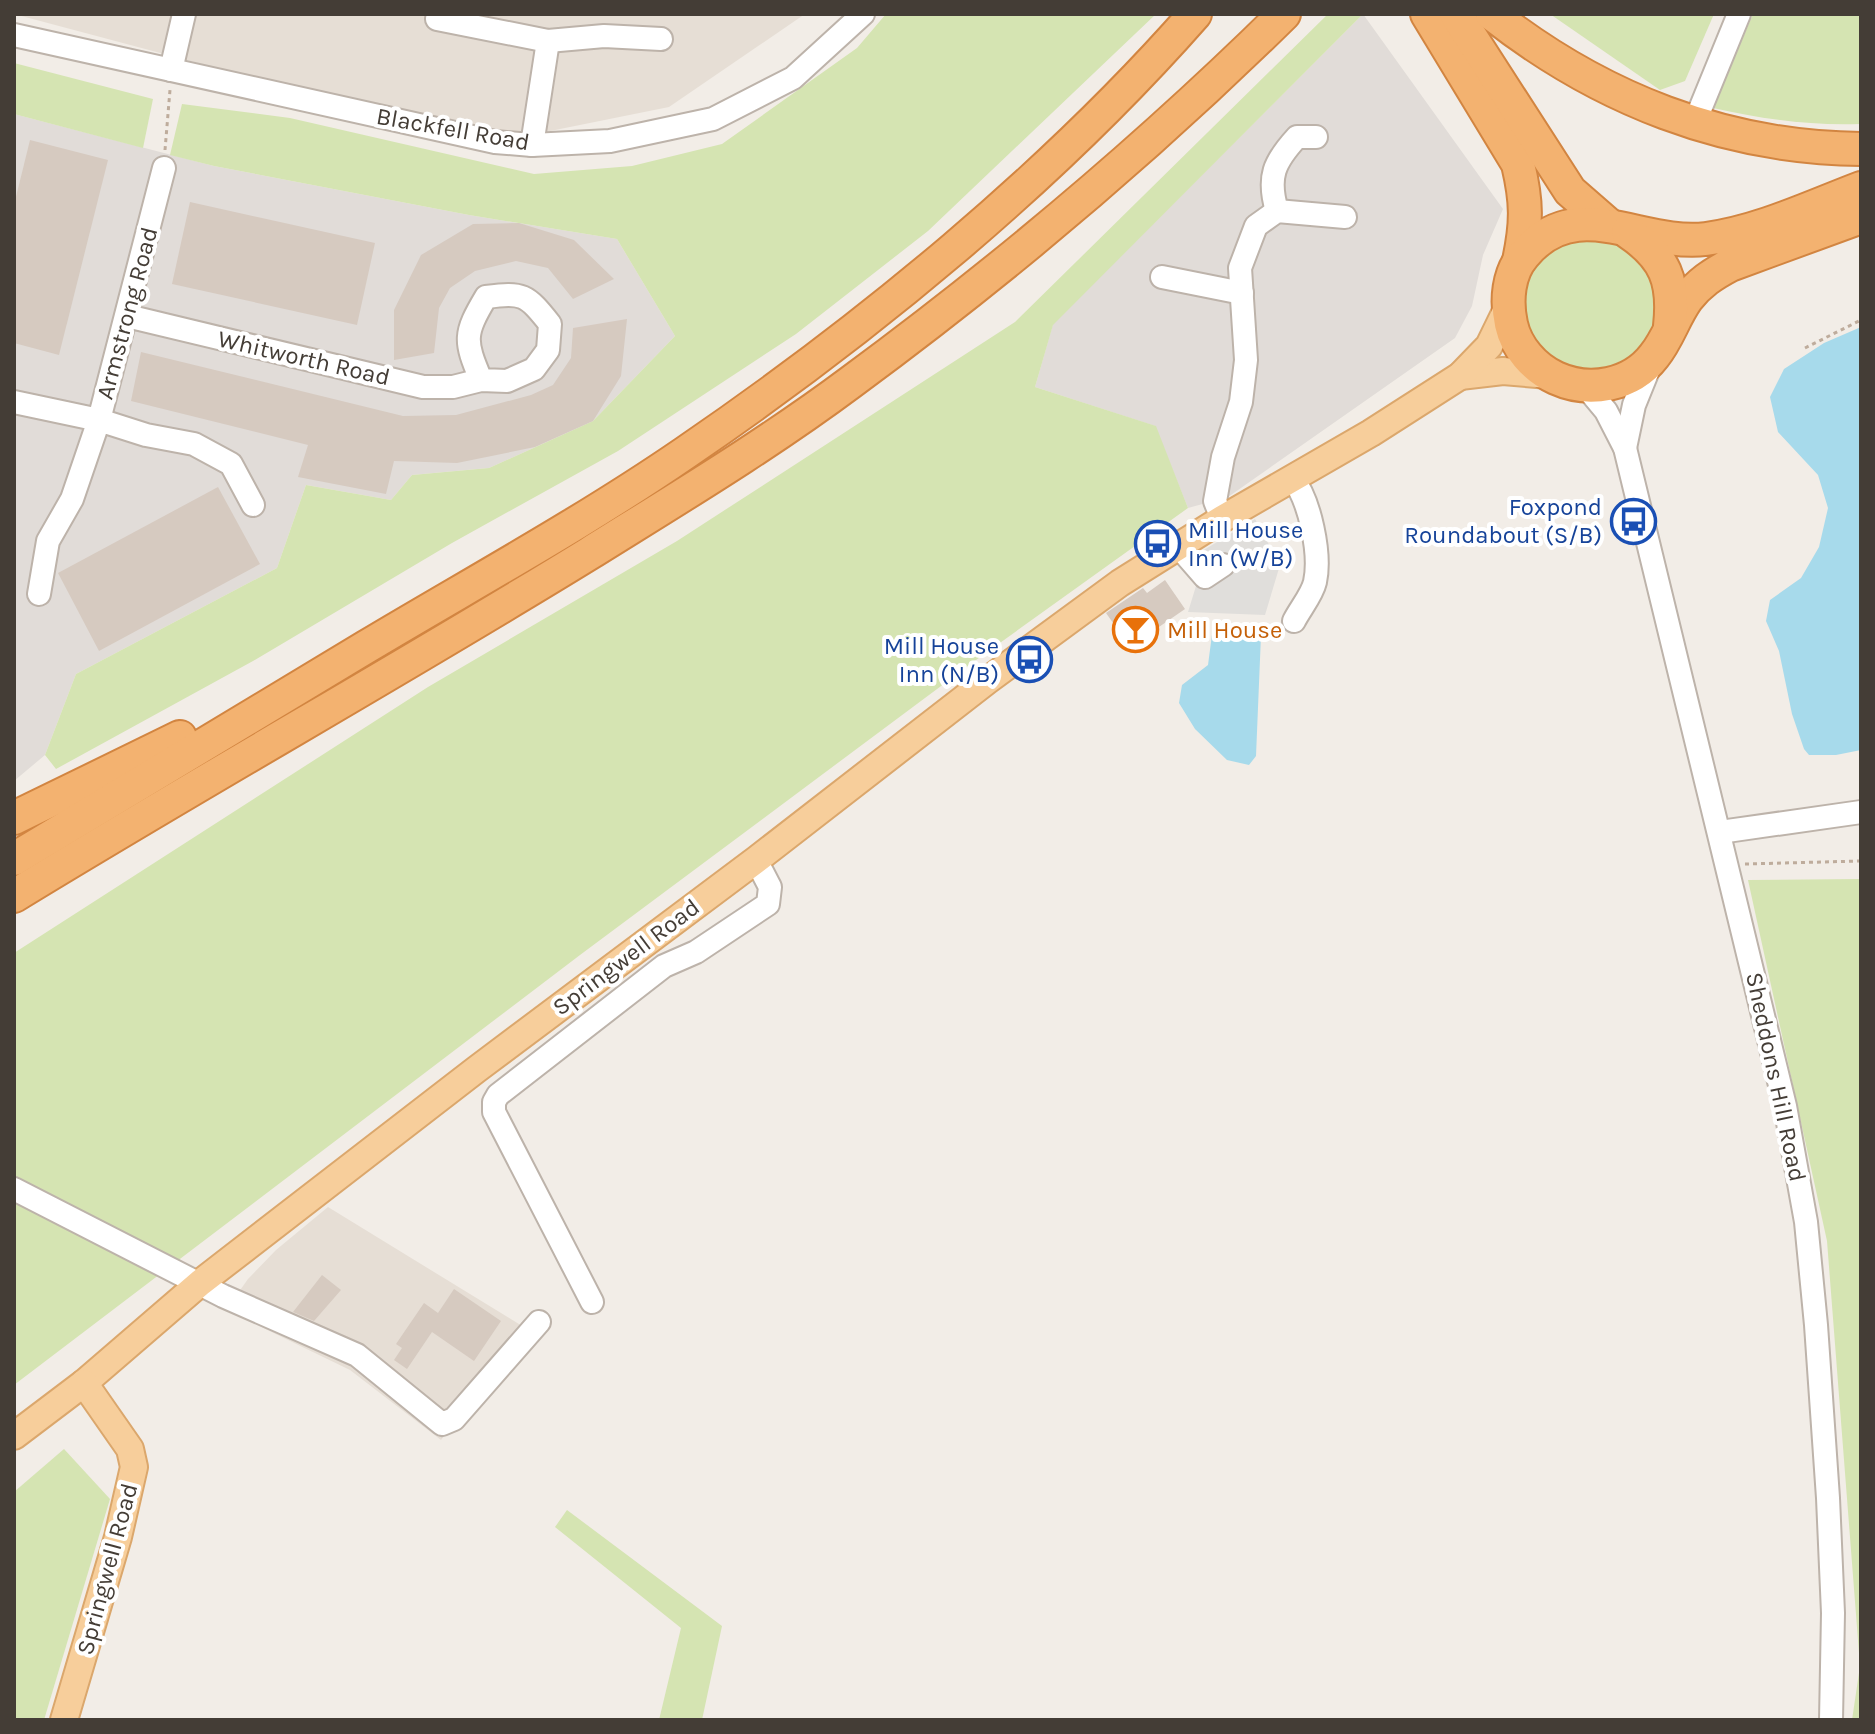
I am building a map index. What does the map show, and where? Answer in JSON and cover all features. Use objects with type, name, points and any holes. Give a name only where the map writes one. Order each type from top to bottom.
[{"type":"highway","points":[[14,859],[518,558],[684,455],[823,354],[944,255],[1044,168],[1195,14]]},
{"type":"highway","points":[[14,896],[535,586],[702,483],[850,383],[1013,256],[1141,150],[1284,14]]},
{"type":"highway","points":[[1427,14],[1518,164],[1524,188],[1526,224],[1509,291],[1509,305],[1511,326],[1520,347],[1549,375],[1567,383],[1586,387],[1618,382],[1639,371],[1664,343],[1673,304],[1666,273],[1647,245],[1570,191],[1456,14]]},
{"type":"highway","points":[[1492,14],[1582,76],[1637,103],[1694,124],[1788,144],[1861,149]]},
{"type":"highway","points":[[1519,261],[1533,244],[1565,226],[1585,223],[1671,239],[1704,240],[1765,224],[1861,188]]},
{"type":"highway","points":[[1670,326],[1687,298],[1709,276],[1730,265],[1861,217]]},
{"type":"highway","points":[[14,818],[368,646]]},
{"type":"highway","points":[[14,902],[67,863]]},
{"type":"main road","points":[[1460,376],[1489,346],[1509,305]]},
{"type":"main road","points":[[1460,376],[1503,371],[1549,375]]},
{"type":"main road","name":"Springwell Road","points":[[14,1436],[84,1383],[200,1283],[477,1069],[1120,583],[1222,519],[1371,433],[1460,376]]},
{"type":"main road","name":"Springwell Road","points":[[64,1720],[118,1537],[134,1467],[130,1449],[84,1383]]},
{"type":"street","points":[[171,70],[184,14]]},
{"type":"street","name":"Blackfell Road","points":[[14,35],[495,142],[532,145],[610,141],[713,119],[793,78],[863,14]]},
{"type":"street","points":[[1694,124],[1739,14]]},
{"type":"street","points":[[437,19],[548,41],[604,36],[661,39]]},
{"type":"street","points":[[532,145],[548,41]]},
{"type":"street","points":[[1277,211],[1271,175],[1283,152],[1297,137],[1316,137]]},
{"type":"street","name":"Armstrong Road","points":[[14,402],[99,420],[164,168]]},
{"type":"street","points":[[1222,519],[1215,501],[1223,457],[1241,402],[1246,360],[1240,268],[1256,226],[1277,211],[1345,217]]},
{"type":"street","points":[[1162,277],[1242,293]]},
{"type":"street","name":"Whitworth Road","points":[[127,316],[423,387],[453,387],[481,380]]},
{"type":"street","points":[[1625,448],[1634,405],[1653,358]]},
{"type":"street","points":[[1586,387],[1606,411],[1625,448]]},
{"type":"street","points":[[39,594],[48,541],[72,499],[99,420],[146,435],[194,444],[231,464],[253,505]]},
{"type":"street","name":"Sheddons Hill Road","points":[[1625,448],[1785,1106],[1806,1222],[1828,1498],[1833,1613],[1831,1720]]},
{"type":"street","points":[[1292,478],[1305,498],[1314,538],[1315,582],[1294,621]]},
{"type":"street","points":[[1178,546],[1205,577],[1223,565]]},
{"type":"street","points":[[1720,832],[1861,812]]},
{"type":"street","points":[[592,1302],[494,1112],[494,1102],[498,1095],[664,966],[696,952],[768,904],[770,887],[756,860]]},
{"type":"street","points":[[14,1189],[223,1296],[357,1355],[442,1424],[454,1419],[539,1322]]},
{"type":"path","points":[[164,168],[171,70]]},
{"type":"path","points":[[1805,348],[1861,320]]},
{"type":"path","points":[[1728,864],[1861,861]]},
{"type":"shaded area","points":[[14,14],[805,14],[669,107],[495,142]]},
{"type":"shaded area","points":[[1363,14],[1503,209],[1483,255],[1472,306],[1455,338],[1228,497],[1188,508],[1155,426],[1035,387],[1053,324]]},
{"type":"shaded area","points":[[14,114],[214,166],[469,215],[617,239],[675,336],[593,421],[489,468],[412,475],[391,500],[306,485],[277,568],[76,674],[45,755],[14,781]]},
{"type":"shaded area","points":[[1255,519],[1280,565],[1265,615],[1188,612],[1196,586],[1179,565]]},
{"type":"shaded area","points":[[328,1207],[527,1329],[441,1440],[350,1370],[226,1310],[248,1279],[276,1250]]},
{"type":"green space","points":[[886,14],[1156,14],[928,231],[796,334],[618,451],[452,543],[253,661],[56,769],[45,755],[76,674],[277,568],[306,485],[391,500],[412,475],[489,468],[593,421],[675,336],[617,239],[469,215],[170,155],[182,104],[290,118],[534,174],[632,166],[722,144],[857,48]]},
{"type":"green space","points":[[1328,14],[1363,14],[1053,325],[1035,387],[1156,426],[1188,508],[976,660],[580,955],[14,1385],[14,953],[428,687],[677,541],[1015,322]]},
{"type":"green space","points":[[1550,14],[1714,14],[1685,81],[1660,90]]},
{"type":"green space","points":[[1753,14],[1861,14],[1861,124],[1786,121],[1713,108]]},
{"type":"green space","points":[[14,63],[153,99],[143,148],[14,114]]},
{"type":"green space","points":[[1590,237],[1615,242],[1637,256],[1651,278],[1656,303],[1651,328],[1637,350],[1615,364],[1590,369],[1565,364],[1543,350],[1529,328],[1524,303],[1529,278],[1543,256],[1565,242]]},
{"type":"green space","points":[[1861,879],[1861,1720],[1852,1720],[1860,1666],[1827,1241],[1748,880]]},
{"type":"green space","points":[[64,1449],[110,1499],[44,1720],[14,1720],[14,1492]]},
{"type":"green space","points":[[567,1510],[722,1626],[702,1720],[659,1720],[681,1628],[555,1527]]},
{"type":"water","points":[[1861,327],[1861,750],[1836,755],[1809,755],[1792,714],[1779,651],[1766,621],[1770,600],[1801,578],[1819,547],[1828,508],[1818,475],[1778,432],[1770,397],[1784,369],[1824,343]]},
{"type":"water","points":[[1243,626],[1261,635],[1256,756],[1249,765],[1227,760],[1195,729],[1179,703],[1182,685],[1208,665],[1213,627]]},
{"type":"building","points":[[30,140],[108,160],[59,355],[14,343],[14,205]]},
{"type":"building","points":[[190,202],[375,243],[357,325],[172,284]]},
{"type":"building","points":[[519,223],[574,240],[614,279],[573,299],[548,268],[516,261],[475,271],[450,288],[439,308],[434,353],[394,360],[394,310],[421,255],[473,224]]},
{"type":"building","points":[[627,319],[621,376],[593,421],[535,447],[457,463],[394,461],[386,494],[298,477],[308,445],[131,401],[141,352],[403,416],[456,415],[531,395],[553,385],[571,358],[573,328]]},
{"type":"building","points":[[218,487],[260,564],[99,651],[58,573]]},
{"type":"building","name":"Mill House","points":[[1165,580],[1185,609],[1130,647],[1106,613],[1143,588],[1147,593]]},
{"type":"building","points":[[322,1275],[341,1290],[314,1321],[293,1312]]},
{"type":"building","points":[[454,1289],[501,1321],[474,1361],[432,1332],[407,1369],[394,1360],[402,1348],[396,1344],[424,1303],[438,1313]]},
{"type":"place","name":"Foxpond Roundabout (S/B)","points":[[1633,521]]},
{"type":"place","name":"Mill House Inn (W/B)","points":[[1157,544]]},
{"type":"place","name":"Mill House","points":[[1136,630]]},
{"type":"place","name":"Mill House Inn (N/B)","points":[[1030,660]]}]
